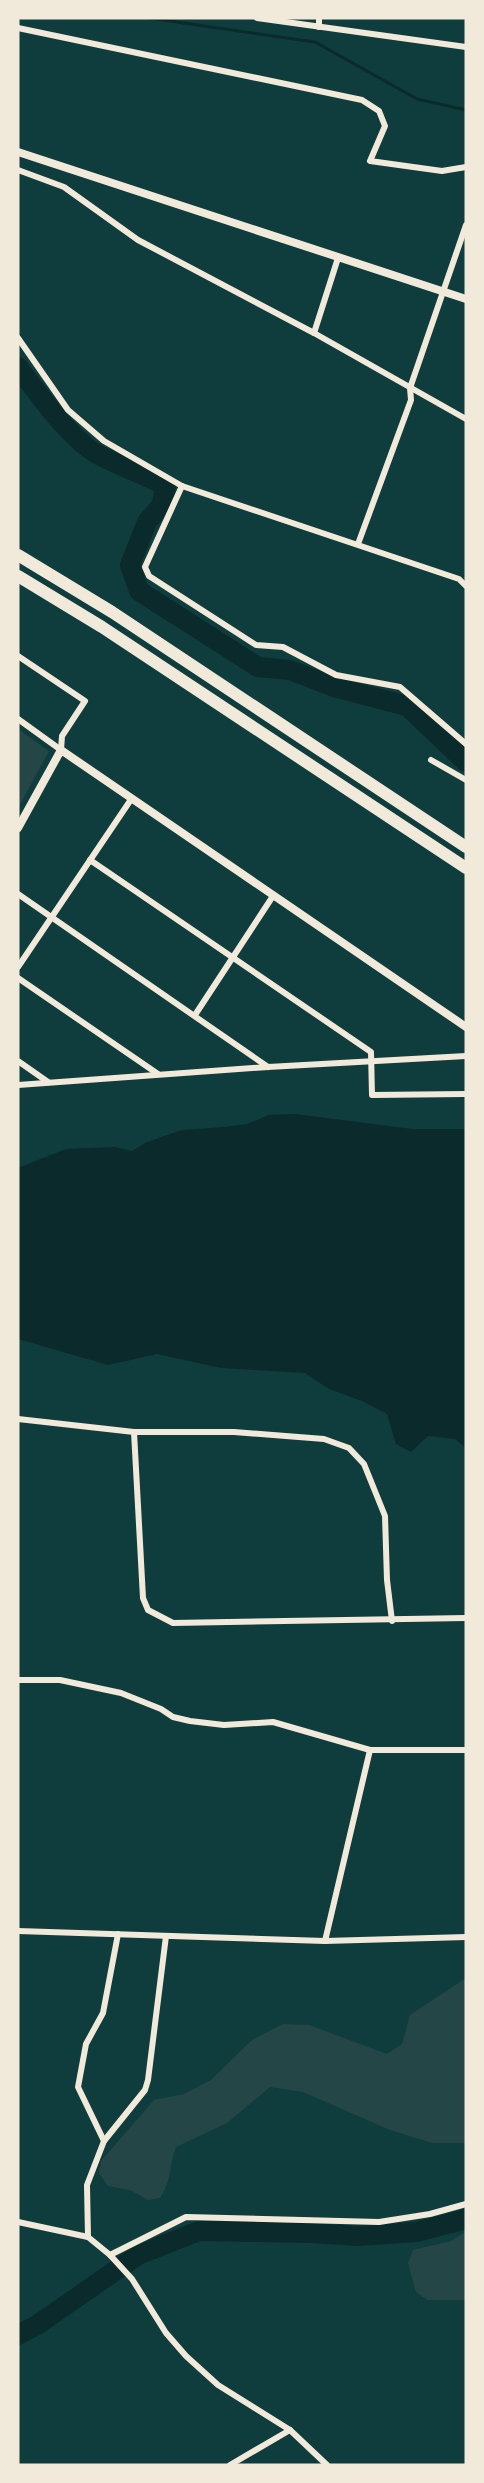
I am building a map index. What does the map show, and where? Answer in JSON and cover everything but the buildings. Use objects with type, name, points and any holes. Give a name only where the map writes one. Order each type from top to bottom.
[{"type":"highway","points":[[18,555],[122,618],[466,847]]},
{"type":"highway","points":[[18,576],[102,627],[466,868]]},
{"type":"street","points":[[257,18],[466,47]]},
{"type":"street","points":[[318,18],[319,27]]},
{"type":"street","points":[[18,28],[362,100],[379,111],[385,126],[370,161],[442,171],[466,167]]},
{"type":"street","points":[[18,152],[466,299]]},
{"type":"street","points":[[18,170],[64,187],[138,240],[314,333],[466,419]]},
{"type":"street","points":[[358,544],[411,400],[410,388],[466,225]]},
{"type":"street","points":[[314,333],[338,258]]},
{"type":"street","points":[[18,338],[68,410],[104,441],[182,486],[459,579],[466,586]]},
{"type":"street","points":[[182,486],[146,567],[149,576],[256,645],[283,647],[336,675],[400,687],[466,744]]},
{"type":"street","points":[[18,656],[85,701],[62,736],[61,750],[18,828]]},
{"type":"street","points":[[18,719],[466,1027]]},
{"type":"street","points":[[431,760],[466,780]]},
{"type":"street","points":[[18,967],[132,798]]},
{"type":"street","points":[[90,860],[371,1052],[372,1095],[466,1094]]},
{"type":"street","points":[[18,894],[268,1067]]},
{"type":"street","points":[[195,1015],[273,896]]},
{"type":"street","points":[[18,978],[158,1075]]},
{"type":"street","points":[[18,1085],[268,1067],[466,1056]]},
{"type":"street","points":[[18,1061],[48,1082]]},
{"type":"street","points":[[18,1419],[134,1432],[234,1432],[324,1439],[349,1448],[364,1464],[385,1516],[387,1580],[392,1621]]},
{"type":"street","points":[[134,1432],[143,1598],[148,1610],[174,1623],[466,1618]]},
{"type":"street","points":[[18,1680],[60,1680],[121,1693],[161,1709],[172,1717],[190,1721],[224,1725],[273,1722],[370,1750],[466,1750]]},
{"type":"street","points":[[325,1941],[370,1750]]},
{"type":"street","points":[[18,1931],[325,1941],[466,1937]]},
{"type":"street","points":[[104,2141],[78,2087],[86,2044],[103,2013],[118,1934]]},
{"type":"street","points":[[88,2237],[87,2185],[104,2141],[145,2090],[148,2080],[166,1935]]},
{"type":"street","points":[[111,2254],[186,2217],[379,2222],[430,2214],[466,2204]]},
{"type":"street","points":[[18,2222],[88,2237],[111,2254],[132,2279],[166,2333],[186,2356],[218,2385],[290,2430],[327,2465]]},
{"type":"street","points":[[231,2465],[290,2430]]},
{"type":"shaded area","points":[[18,729],[49,751],[18,808]]},
{"type":"shaded area","points":[[295,1114],[412,1129],[466,1129],[466,1448],[455,1439],[428,1436],[411,1452],[396,1444],[387,1414],[362,1401],[329,1389],[305,1373],[221,1368],[157,1354],[108,1365],[18,1339],[18,1168],[66,1149],[115,1147],[132,1151],[147,1142],[182,1130],[247,1124],[269,1115]]},
{"type":"shaded area","points":[[466,1978],[466,2143],[432,2143],[390,2130],[303,2092],[270,2087],[227,2123],[176,2147],[169,2179],[160,2198],[148,2200],[130,2190],[108,2186],[99,2173],[101,2161],[154,2100],[184,2094],[211,2080],[252,2040],[283,2024],[309,2025],[387,2054],[402,2044],[410,2015]]},
{"type":"shaded area","points":[[466,2232],[466,2300],[428,2300],[416,2292],[408,2263],[413,2250],[451,2241]]},
{"type":"waterway","points":[[149,18],[315,42],[417,99],[466,110]]},
{"type":"waterway","points":[[18,367],[66,428],[88,448],[166,486],[161,506],[147,522],[130,565],[139,591],[258,667],[290,670],[334,687],[407,706],[466,762]]},
{"type":"waterway","points":[[18,2335],[37,2325],[138,2255],[199,2231],[358,2236],[416,2232],[466,2219]]}]
